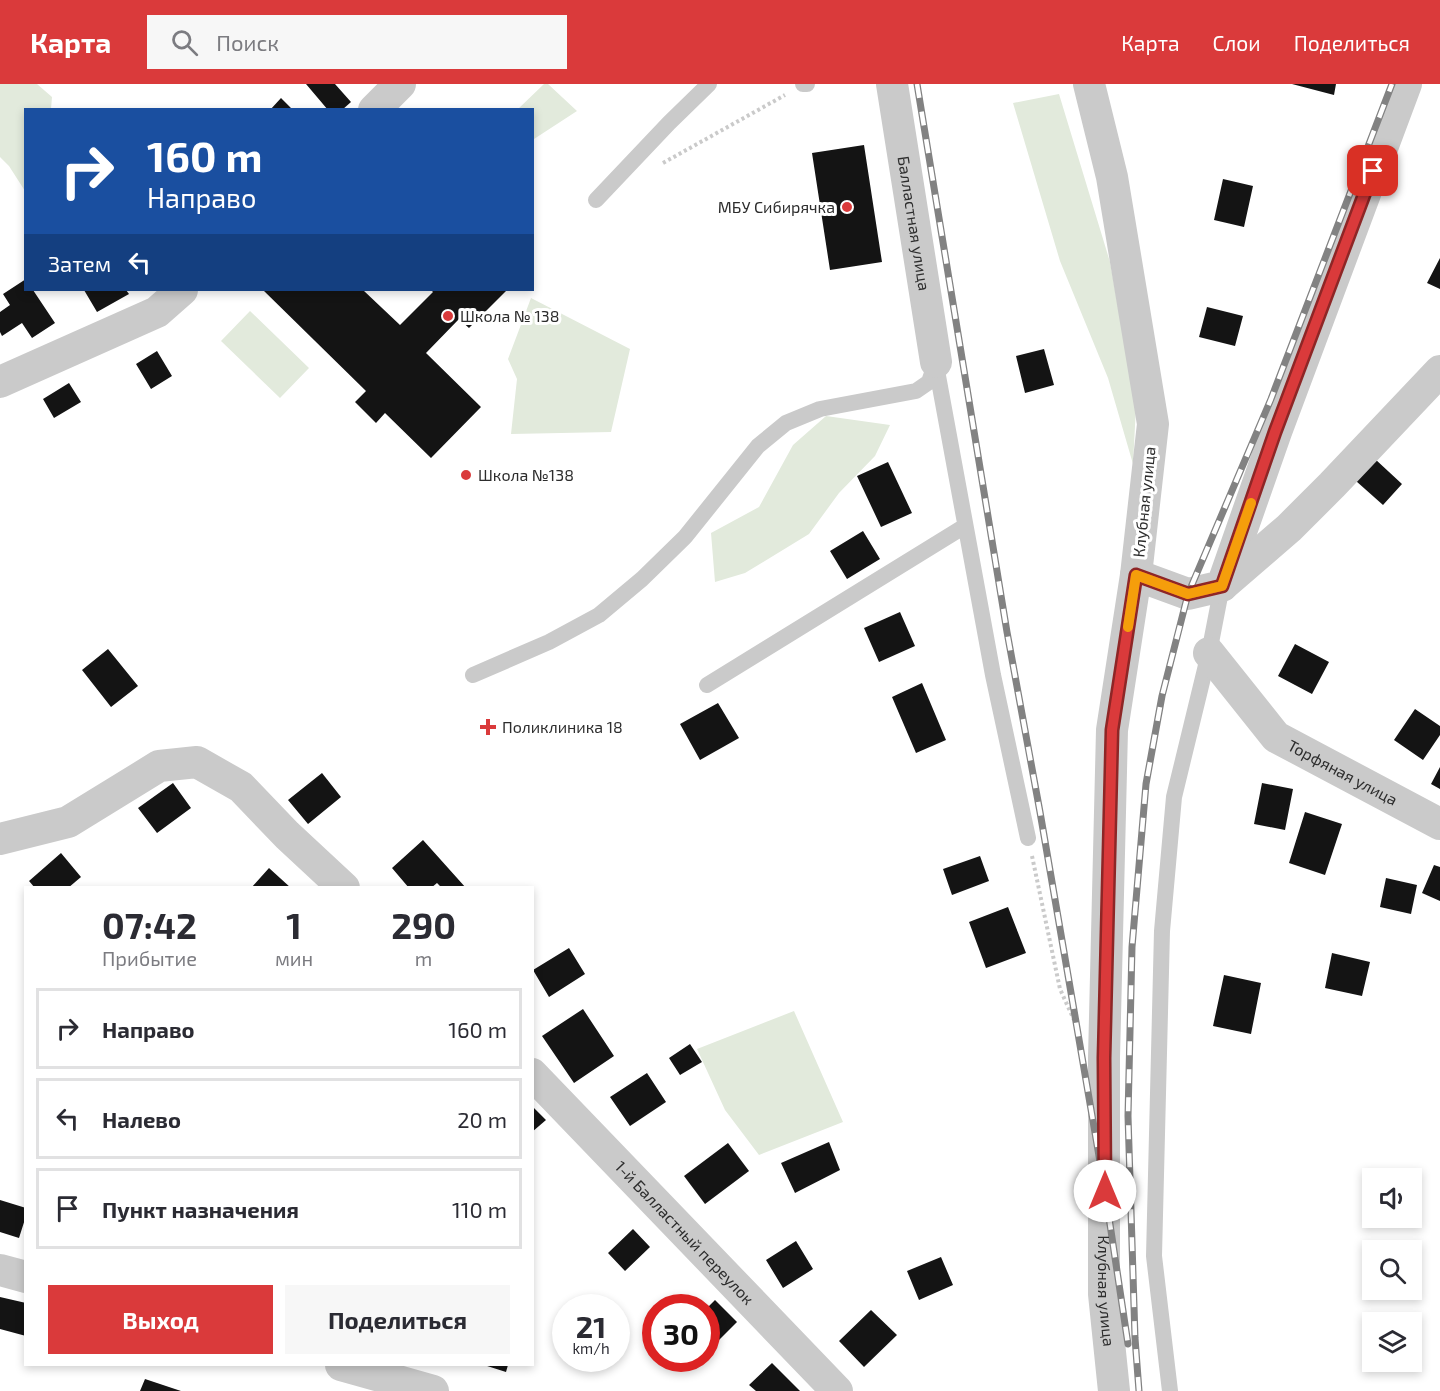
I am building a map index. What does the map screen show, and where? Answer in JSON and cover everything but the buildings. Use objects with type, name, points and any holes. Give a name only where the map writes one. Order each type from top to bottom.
[{"type":"street","points":[[376,108],[400,84]]},
{"type":"street","name":"Балластная улица","points":[[892,84],[936,362]]},
{"type":"street","name":"Клубная улица","points":[[1089,84],[1113,177],[1153,424],[1136,575],[1112,730],[1104,1058],[1104,1294],[1114,1391]]},
{"type":"street","points":[[1222,586],[1275,432],[1406,84]]},
{"type":"street","points":[[0,382],[157,312],[181,291]]},
{"type":"street","points":[[1136,575],[1188,594],[1222,586],[1289,528],[1440,371]]},
{"type":"street","name":"Торфяная улица","points":[[1209,653],[1276,737],[1440,824]]},
{"type":"street","points":[[0,839],[68,822],[159,766],[196,762],[241,787],[287,835],[342,886]]},
{"type":"street","name":"1-й Балластный переулок","points":[[534,1076],[837,1391]]},
{"type":"street","points":[[0,1270],[24,1276]]},
{"type":"street","points":[[345,1366],[433,1391]]},
{"type":"lane","points":[[596,200],[709,84]]},
{"type":"lane","points":[[936,362],[993,675],[1028,838]]},
{"type":"lane","points":[[473,675],[549,642],[598,615],[642,579],[685,537],[758,446],[786,423],[820,409],[916,391],[929,382],[936,362]]},
{"type":"lane","points":[[707,685],[965,526]]},
{"type":"lane","points":[[1170,1391],[1154,1256],[1162,931],[1174,797],[1209,653],[1222,586]]},
{"type":"path","points":[[658,165],[804,84]]},
{"type":"path","points":[[1028,838],[1060,989],[1075,1022]]},
{"type":"shaded area","points":[[0,84],[37,84],[52,97],[51,108],[24,108],[24,189],[9,166],[0,157]]},
{"type":"shaded area","points":[[544,84],[548,84],[577,111],[534,139],[534,108],[519,108]]},
{"type":"shaded area","points":[[1059,94],[1110,262],[1136,407],[1133,464],[1108,378],[1060,261],[1013,103]]},
{"type":"shaded area","points":[[531,298],[630,349],[611,432],[511,434],[517,379],[508,359]]},
{"type":"shaded area","points":[[250,311],[309,368],[280,398],[221,341]]},
{"type":"shaded area","points":[[826,416],[890,425],[875,456],[839,493],[809,534],[745,573],[715,582],[711,533],[759,507],[793,445]]},
{"type":"shaded area","points":[[794,1011],[843,1122],[759,1155],[725,1110],[697,1049]]},
{"type":"railway","points":[[917,84],[1007,632],[1105,1191],[1128,1344]]},
{"type":"railway","points":[[1139,1391],[1135,1338],[1128,1116],[1132,947],[1146,784],[1162,696],[1188,594],[1271,399],[1392,84]]},
{"type":"slow traffic","points":[[1128,627],[1136,575],[1188,594],[1222,586],[1251,503]]},
{"type":"place","name":"МБУ Сибирячка","points":[[847,207]]},
{"type":"place","name":"Школа № 138","points":[[448,316]]},
{"type":"place","name":"Школа №138","points":[[466,475]]},
{"type":"place","name":"Поликлиника 18","points":[[488,727]]},
{"type":"route","points":[[1105,1191],[1104,1058],[1112,730],[1136,575],[1188,594],[1222,586],[1275,432],[1373,171]]}]
